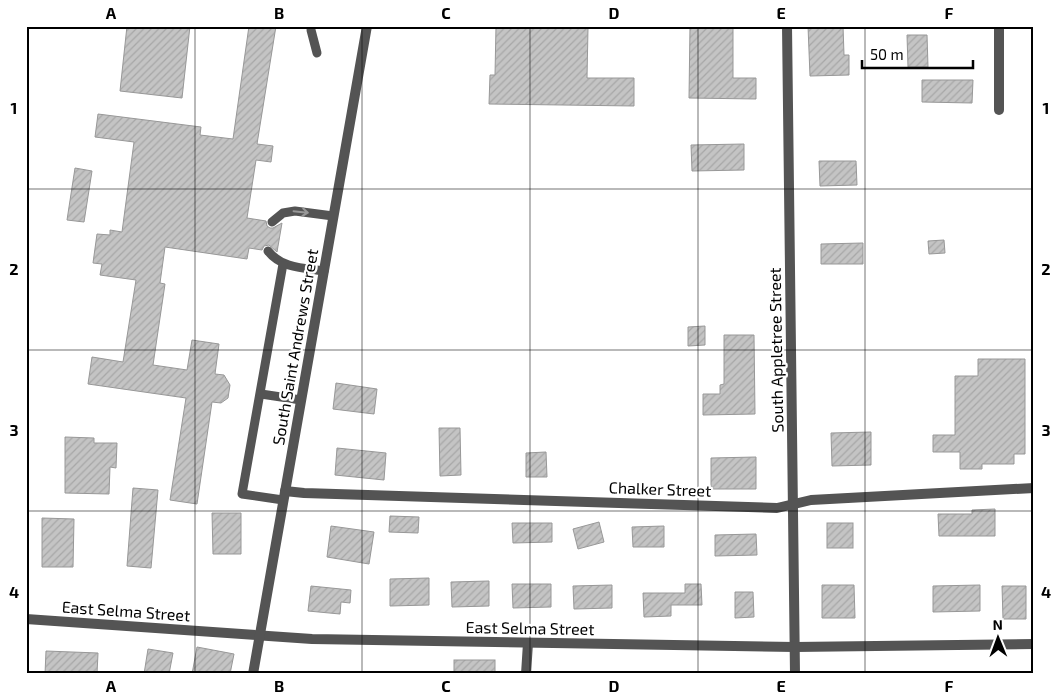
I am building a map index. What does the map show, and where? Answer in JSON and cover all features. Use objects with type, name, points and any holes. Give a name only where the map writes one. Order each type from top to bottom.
[{"type":"street","name":"South Saint Andrews Street","points":[[253,674],[367,26]]},
{"type":"street","name":"South Appletree Street","points":[[787,26],[795,674]]},
{"type":"street","points":[[999,26],[999,110]]},
{"type":"street","name":"Chalker Street","points":[[284,496],[304,493],[777,508],[811,500],[1034,488]]},
{"type":"street","name":"East Selma Street","points":[[26,619],[312,639],[795,647],[1034,644]]},
{"type":"street","points":[[526,674],[528,643]]},
{"type":"lane","points":[[311,30],[317,53]]},
{"type":"lane","points":[[272,222],[283,213],[294,211],[333,216]]},
{"type":"lane","points":[[268,250],[274,258],[283,264],[324,272]]},
{"type":"lane","points":[[283,264],[242,494],[284,496]]},
{"type":"lane","points":[[261,394],[301,400]]},
{"type":"building","points":[[127,26],[190,26],[182,98],[120,91]]},
{"type":"building","points":[[249,26],[276,26],[257,144],[273,146],[271,162],[256,160],[247,218],[266,221],[267,226],[270,228],[282,223],[277,252],[269,245],[264,246],[262,250],[249,248],[247,259],[165,247],[160,283],[165,284],[153,365],[187,370],[192,340],[219,344],[215,374],[224,375],[230,385],[228,398],[221,403],[212,402],[197,504],[170,500],[186,398],[88,384],[92,357],[123,362],[136,280],[100,275],[102,264],[93,263],[97,234],[110,235],[110,230],[122,232],[134,142],[95,137],[98,114],[201,127],[200,135],[233,139]]},
{"type":"building","points":[[496,26],[583,26],[588,28],[587,78],[634,78],[634,106],[489,104],[490,75],[495,75]]},
{"type":"building","points":[[690,26],[733,26],[733,78],[756,78],[756,99],[689,98]]},
{"type":"building","points":[[808,26],[843,26],[844,55],[849,55],[849,75],[810,76]]},
{"type":"building","points":[[907,35],[927,35],[928,67],[908,67]]},
{"type":"building","points":[[922,80],[973,80],[972,103],[922,102]]},
{"type":"building","points":[[744,144],[744,170],[692,171],[691,145]]},
{"type":"building","points":[[819,161],[856,161],[857,185],[820,186]]},
{"type":"building","points":[[75,168],[92,171],[84,222],[67,220]]},
{"type":"building","points":[[944,240],[945,253],[929,254],[928,241]]},
{"type":"building","points":[[863,243],[863,264],[821,264],[821,244]]},
{"type":"building","points":[[705,326],[705,345],[688,346],[688,327]]},
{"type":"building","points":[[724,335],[754,335],[755,414],[703,415],[703,394],[720,394],[720,385],[724,384]]},
{"type":"building","points":[[978,359],[1025,359],[1025,454],[1014,454],[1014,464],[982,464],[982,469],[960,469],[960,452],[933,452],[933,435],[955,435],[955,376],[978,376]]},
{"type":"building","points":[[336,383],[377,389],[374,414],[333,409]]},
{"type":"building","points":[[439,428],[460,428],[461,475],[440,476]]},
{"type":"building","points":[[871,432],[871,465],[832,466],[831,433]]},
{"type":"building","points":[[65,437],[94,438],[94,443],[117,443],[116,468],[110,467],[109,494],[65,493]]},
{"type":"building","points":[[337,448],[386,453],[384,480],[335,475]]},
{"type":"building","points":[[546,452],[547,477],[526,477],[526,453]]},
{"type":"building","points":[[756,457],[756,489],[711,489],[711,458]]},
{"type":"building","points":[[133,488],[158,490],[151,568],[127,566]]},
{"type":"building","points":[[995,509],[995,536],[939,536],[938,514],[972,514],[972,510]]},
{"type":"building","points":[[212,513],[241,513],[241,554],[213,554]]},
{"type":"building","points":[[390,516],[419,517],[418,533],[389,532]]},
{"type":"building","points":[[42,518],[74,519],[73,567],[42,567]]},
{"type":"building","points":[[599,522],[604,542],[578,549],[573,529]]},
{"type":"building","points":[[512,523],[552,523],[552,542],[513,543]]},
{"type":"building","points":[[827,523],[853,523],[853,548],[827,548]]},
{"type":"building","points":[[331,526],[374,532],[369,564],[327,557]]},
{"type":"building","points":[[664,526],[664,547],[633,547],[632,527]]},
{"type":"building","points":[[756,534],[757,555],[715,556],[715,535]]},
{"type":"building","points":[[429,578],[429,605],[390,606],[390,579]]},
{"type":"building","points":[[489,581],[489,606],[452,607],[451,582]]},
{"type":"building","points":[[512,584],[551,584],[551,607],[513,608]]},
{"type":"building","points":[[685,584],[701,584],[702,605],[671,605],[671,616],[644,617],[643,593],[685,593]]},
{"type":"building","points":[[612,585],[612,608],[574,609],[573,586]]},
{"type":"building","points":[[822,585],[854,585],[855,618],[822,618]]},
{"type":"building","points":[[980,585],[980,611],[933,612],[933,586]]},
{"type":"building","points":[[311,586],[351,590],[350,603],[341,602],[340,614],[308,611]]},
{"type":"building","points":[[1002,586],[1026,586],[1026,619],[1003,619]]},
{"type":"building","points":[[735,592],[753,592],[754,617],[735,618]]},
{"type":"building","points":[[197,647],[234,654],[230,674],[192,674]]},
{"type":"building","points":[[148,649],[173,653],[169,674],[144,674]]},
{"type":"building","points":[[46,651],[98,653],[97,674],[45,674]]},
{"type":"building","points":[[454,660],[495,660],[495,674],[454,674]]}]
